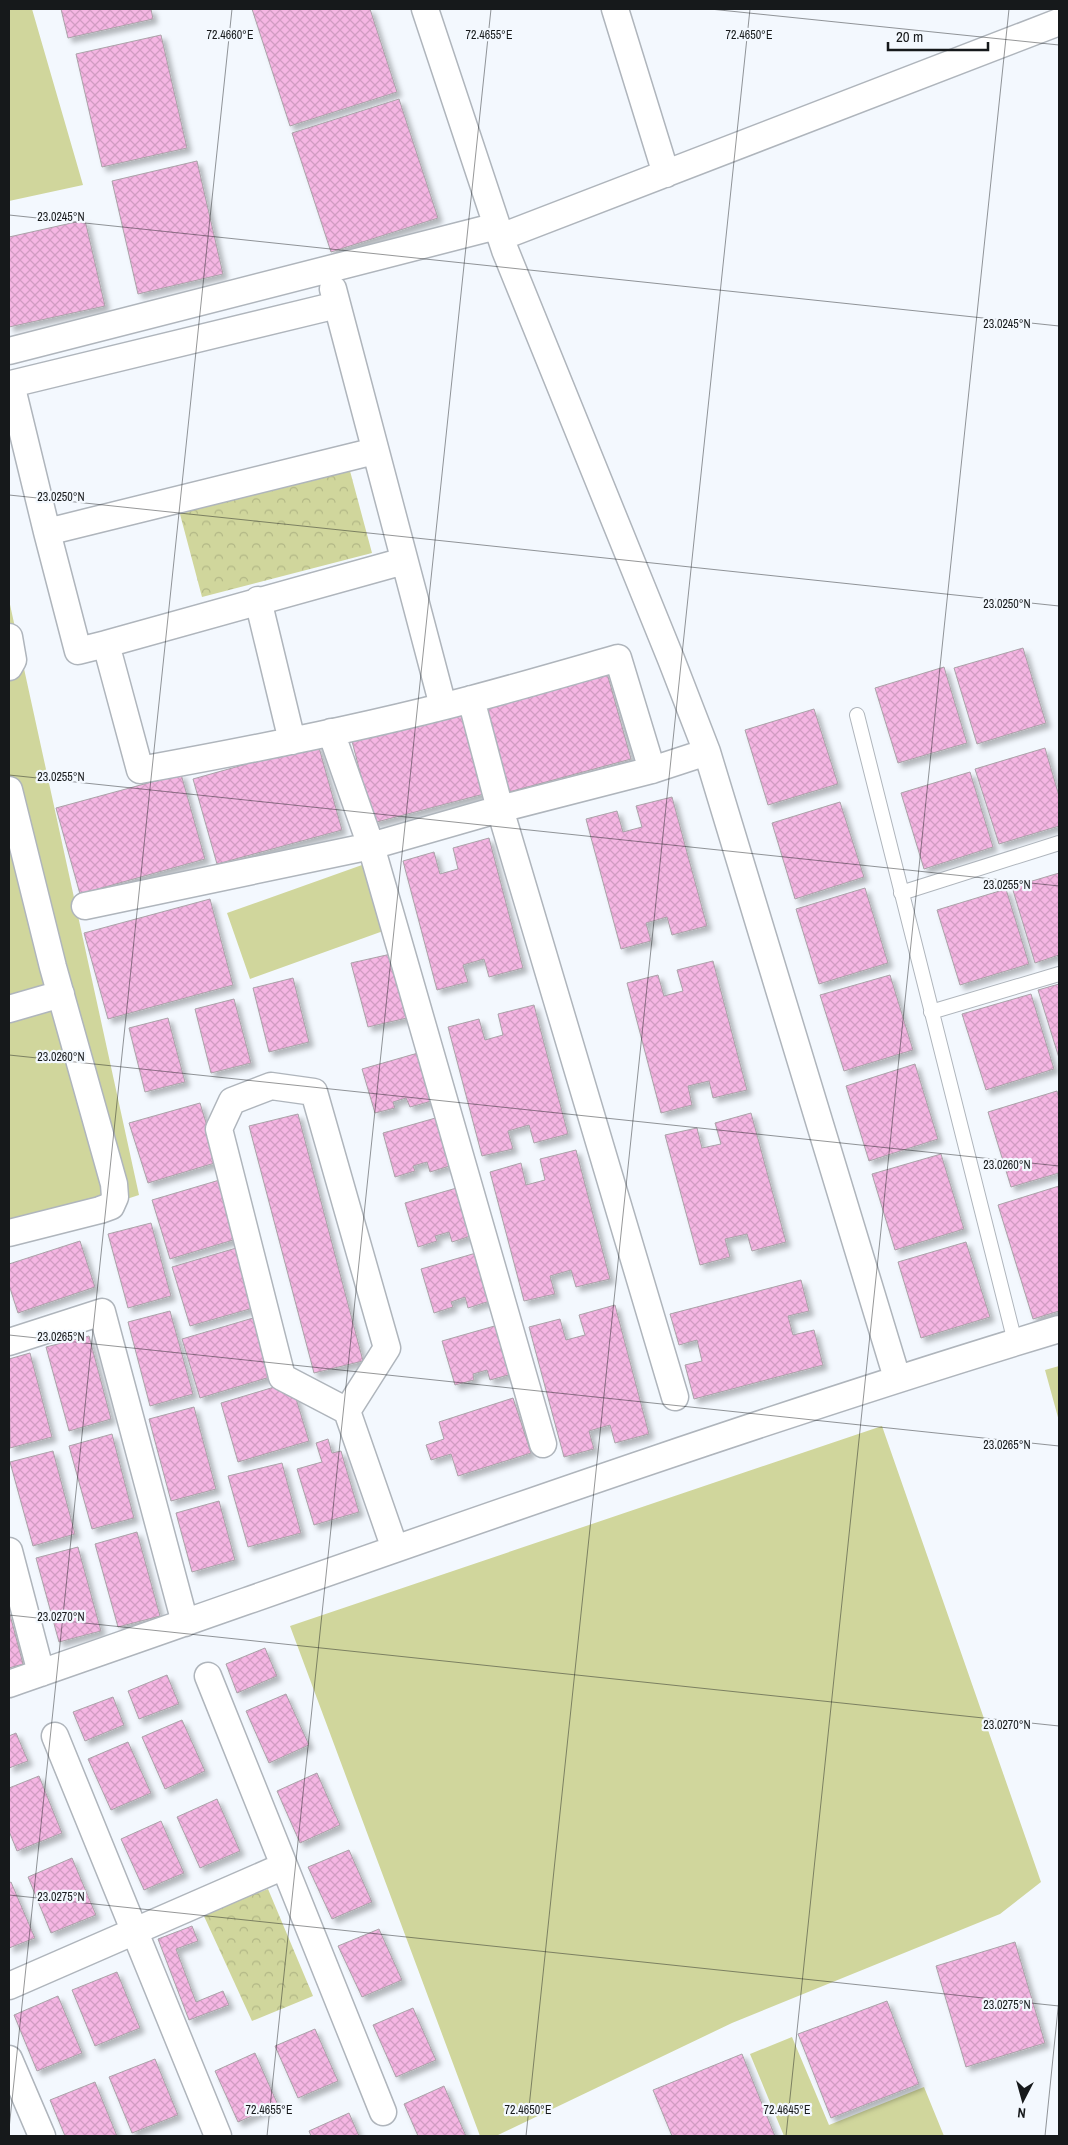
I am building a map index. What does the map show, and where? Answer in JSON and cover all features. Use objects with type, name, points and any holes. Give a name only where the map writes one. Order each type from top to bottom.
[{"type":"street","points":[[424,9],[499,232],[707,752],[897,1378]]},
{"type":"street","points":[[615,9],[666,174]]},
{"type":"street","points":[[9,351],[328,269],[499,232],[666,174],[1048,20]]},
{"type":"street","points":[[328,269],[443,706]]},
{"type":"street","points":[[337,305],[11,384],[78,651],[404,561]]},
{"type":"street","points":[[47,532],[375,451]]},
{"type":"street","points":[[258,600],[292,741]]},
{"type":"street","points":[[9,637],[13,660],[9,667]]},
{"type":"street","points":[[106,644],[140,770],[292,741],[443,706],[618,658],[652,770]]},
{"type":"street","points":[[471,699],[500,809],[675,1398]]},
{"type":"street","points":[[331,732],[371,846],[543,1444]]},
{"type":"street","points":[[85,906],[371,846],[500,809],[652,770],[707,752]]},
{"type":"street","points":[[9,790],[61,994],[114,1184],[116,1198],[111,1206],[100,1210],[9,1233]]},
{"type":"street","points":[[9,1009],[61,994]]},
{"type":"street","points":[[346,1411],[387,1348],[314,1092],[271,1086],[232,1101],[219,1129],[282,1377],[346,1411],[395,1550]]},
{"type":"street","points":[[9,1342],[102,1312],[185,1623]]},
{"type":"street","points":[[9,1684],[897,1378],[1059,1329]]},
{"type":"street","points":[[9,1551],[41,1673]]},
{"type":"street","points":[[208,1676],[383,2112]]},
{"type":"street","points":[[55,1736],[218,2136]]},
{"type":"street","points":[[9,1986],[284,1866]]},
{"type":"street","points":[[9,2059],[42,2136]]},
{"type":"lane","points":[[857,715],[1015,1342]]},
{"type":"lane","points":[[901,893],[1059,843]]},
{"type":"lane","points":[[931,1012],[1059,974]]},
{"type":"green space","points":[[9,9],[32,9],[83,185],[9,201]]},
{"type":"green space","points":[[346,456],[372,553],[202,597],[176,499]]},
{"type":"green space","points":[[9,600],[139,1195],[9,1237]]},
{"type":"green space","points":[[362,865],[386,930],[250,979],[227,913]]},
{"type":"green space","points":[[1059,1366],[1059,1421],[1045,1370]]},
{"type":"green space","points":[[882,1426],[1041,1882],[1000,1914],[732,2023],[496,2136],[480,2136],[290,1626]]},
{"type":"green space","points":[[268,1889],[313,1996],[252,2021],[203,1914]]},
{"type":"green space","points":[[792,2037],[829,2125],[924,2087],[944,2136],[784,2136],[750,2054]]},
{"type":"building","points":[[61,9],[151,9],[153,19],[68,38]]},
{"type":"building","points":[[252,9],[370,9],[397,92],[290,126]]},
{"type":"building","points":[[161,35],[187,148],[102,167],[76,54]]},
{"type":"building","points":[[399,99],[438,218],[331,252],[292,133]]},
{"type":"building","points":[[197,161],[223,274],[138,294],[112,181]]},
{"type":"building","points":[[85,220],[105,306],[9,327],[9,237]]},
{"type":"building","points":[[1023,648],[1046,723],[977,744],[954,668]]},
{"type":"building","points":[[944,667],[967,743],[898,763],[875,688]]},
{"type":"building","points":[[607,673],[631,759],[505,793],[482,707]]},
{"type":"building","points":[[460,708],[484,794],[373,823],[352,741]]},
{"type":"building","points":[[814,709],[838,784],[768,805],[745,730]]},
{"type":"building","points":[[318,744],[342,830],[217,864],[193,779]]},
{"type":"building","points":[[1045,748],[1059,796],[1059,826],[999,844],[975,769]]},
{"type":"building","points":[[970,772],[993,847],[924,869],[901,793]]},
{"type":"building","points":[[181,774],[205,859],[80,894],[56,808]]},
{"type":"building","points":[[672,797],[707,926],[672,935],[667,917],[646,923],[651,941],[621,949],[586,819],[617,811],[623,832],[642,827],[636,806]]},
{"type":"building","points":[[840,802],[864,877],[795,899],[772,823]]},
{"type":"building","points":[[489,838],[523,968],[489,977],[484,959],[463,965],[468,982],[437,990],[403,861],[434,852],[440,874],[458,869],[453,848]]},
{"type":"building","points":[[1059,873],[1059,955],[1035,963],[1012,887]]},
{"type":"building","points":[[865,888],[888,963],[819,984],[796,909]]},
{"type":"building","points":[[1006,889],[1029,964],[960,985],[937,910]]},
{"type":"building","points":[[210,899],[233,985],[108,1019],[84,933]]},
{"type":"building","points":[[391,954],[407,1018],[368,1027],[351,963]]},
{"type":"building","points":[[713,961],[747,1090],[713,1098],[709,1081],[688,1086],[692,1105],[661,1113],[627,983],[658,975],[664,996],[683,991],[677,970]]},
{"type":"building","points":[[890,975],[913,1050],[844,1071],[820,995]]},
{"type":"building","points":[[293,978],[309,1042],[269,1052],[253,988]]},
{"type":"building","points":[[1059,984],[1059,1058],[1038,990]]},
{"type":"building","points":[[1031,994],[1054,1069],[986,1090],[962,1014]]},
{"type":"building","points":[[234,999],[251,1063],[211,1073],[195,1009]]},
{"type":"building","points":[[534,1005],[568,1134],[534,1143],[529,1125],[508,1131],[513,1149],[482,1156],[448,1027],[479,1019],[485,1040],[503,1035],[498,1014]]},
{"type":"building","points":[[168,1018],[185,1082],[145,1092],[129,1028]]},
{"type":"building","points":[[418,1053],[432,1101],[410,1107],[406,1098],[393,1102],[395,1108],[375,1113],[362,1069]]},
{"type":"building","points":[[915,1064],[938,1139],[869,1161],[846,1086]]},
{"type":"building","points":[[1057,1091],[1059,1098],[1059,1173],[1011,1187],[988,1112]]},
{"type":"building","points":[[200,1103],[218,1162],[148,1183],[129,1123]]},
{"type":"building","points":[[751,1113],[786,1242],[752,1251],[747,1234],[725,1239],[730,1257],[700,1265],[665,1135],[697,1128],[702,1148],[721,1144],[715,1123]]},
{"type":"building","points":[[298,1114],[363,1361],[314,1373],[249,1126]]},
{"type":"building","points":[[439,1117],[453,1165],[430,1172],[427,1162],[413,1166],[415,1171],[395,1177],[383,1133]]},
{"type":"building","points":[[576,1150],[610,1279],[576,1287],[571,1270],[550,1276],[555,1294],[524,1301],[490,1172],[521,1163],[526,1185],[545,1180],[540,1159]]},
{"type":"building","points":[[941,1154],[964,1229],[895,1250],[872,1174]]},
{"type":"building","points":[[223,1179],[240,1238],[170,1259],[152,1200]]},
{"type":"building","points":[[1059,1186],[1059,1311],[1033,1319],[998,1205]]},
{"type":"building","points":[[460,1187],[474,1235],[452,1242],[449,1232],[435,1236],[437,1241],[418,1247],[405,1203]]},
{"type":"building","points":[[151,1223],[171,1296],[128,1308],[108,1234]]},
{"type":"building","points":[[80,1241],[95,1287],[18,1313],[9,1285],[9,1264]]},
{"type":"building","points":[[966,1242],[990,1317],[921,1338],[898,1262]]},
{"type":"building","points":[[243,1246],[260,1306],[190,1326],[172,1267]]},
{"type":"building","points":[[476,1253],[490,1301],[468,1308],[465,1297],[451,1302],[453,1307],[434,1313],[421,1269]]},
{"type":"building","points":[[801,1280],[809,1311],[788,1316],[793,1335],[814,1330],[823,1365],[694,1399],[685,1365],[702,1361],[697,1340],[679,1345],[670,1314]]},
{"type":"building","points":[[615,1305],[649,1434],[615,1443],[610,1425],[589,1431],[594,1449],[564,1457],[529,1327],[560,1319],[566,1340],[585,1335],[579,1315]]},
{"type":"building","points":[[170,1311],[193,1394],[150,1406],[128,1322]]},
{"type":"building","points":[[253,1318],[270,1377],[200,1398],[182,1339]]},
{"type":"building","points":[[498,1325],[512,1374],[490,1380],[487,1370],[473,1374],[474,1380],[455,1385],[442,1341]]},
{"type":"building","points":[[89,1336],[111,1419],[69,1431],[46,1347]]},
{"type":"building","points":[[30,1353],[52,1437],[10,1448],[9,1359]]},
{"type":"building","points":[[291,1382],[309,1441],[238,1462],[221,1403]]},
{"type":"building","points":[[513,1398],[531,1453],[458,1476],[451,1454],[431,1460],[426,1445],[444,1439],[439,1422]]},
{"type":"building","points":[[194,1407],[216,1489],[171,1501],[149,1419]]},
{"type":"building","points":[[112,1434],[134,1518],[92,1529],[69,1446]]},
{"type":"building","points":[[328,1439],[332,1453],[341,1451],[359,1512],[314,1525],[297,1469],[322,1462],[316,1443]]},
{"type":"building","points":[[53,1451],[75,1534],[33,1546],[10,1462]]},
{"type":"building","points":[[282,1463],[301,1533],[248,1547],[228,1476]]},
{"type":"building","points":[[219,1501],[235,1560],[192,1572],[176,1513]]},
{"type":"building","points":[[137,1532],[160,1616],[118,1627],[95,1544]]},
{"type":"building","points":[[78,1547],[101,1631],[59,1642],[36,1558]]},
{"type":"building","points":[[9,1611],[23,1664],[9,1668]]},
{"type":"building","points":[[265,1648],[277,1676],[237,1693],[226,1664]]},
{"type":"building","points":[[167,1675],[179,1704],[139,1719],[128,1691]]},
{"type":"building","points":[[286,1694],[309,1745],[269,1763],[246,1711]]},
{"type":"building","points":[[113,1697],[124,1725],[85,1741],[73,1712]]},
{"type":"building","points":[[182,1720],[205,1771],[165,1789],[142,1737]]},
{"type":"building","points":[[16,1733],[28,1761],[9,1768],[9,1736]]},
{"type":"building","points":[[128,1742],[151,1793],[111,1810],[88,1759]]},
{"type":"building","points":[[317,1773],[340,1825],[300,1843],[277,1791]]},
{"type":"building","points":[[39,1776],[62,1833],[17,1851],[9,1831],[9,1788]]},
{"type":"building","points":[[217,1799],[240,1851],[200,1868],[177,1817]]},
{"type":"building","points":[[161,1821],[184,1873],[144,1890],[121,1839]]},
{"type":"building","points":[[349,1850],[372,1902],[332,1919],[308,1867]]},
{"type":"building","points":[[72,1858],[96,1915],[51,1933],[28,1877]]},
{"type":"building","points":[[11,1882],[35,1938],[9,1948],[9,1883]]},
{"type":"building","points":[[192,1926],[198,1941],[176,1949],[196,2002],[223,1991],[229,2005],[189,2020],[158,1939]]},
{"type":"building","points":[[379,1929],[402,1980],[362,1997],[338,1946]]},
{"type":"building","points":[[1015,1942],[1045,2043],[966,2067],[936,1966]]},
{"type":"building","points":[[117,1972],[140,2028],[95,2046],[72,1990]]},
{"type":"building","points":[[58,1996],[82,2053],[37,2071],[14,2015]]},
{"type":"building","points":[[887,2001],[919,2084],[831,2118],[798,2034]]},
{"type":"building","points":[[413,2008],[436,2060],[396,2077],[373,2025]]},
{"type":"building","points":[[315,2029],[338,2081],[298,2098],[275,2046]]},
{"type":"building","points":[[255,2053],[278,2105],[238,2122],[215,2071]]},
{"type":"building","points":[[742,2054],[775,2136],[672,2136],[653,2090]]},
{"type":"building","points":[[155,2059],[178,2115],[132,2133],[109,2077]]},
{"type":"building","points":[[95,2082],[117,2136],[65,2136],[50,2100]]},
{"type":"building","points":[[444,2086],[466,2136],[418,2136],[404,2104]]},
{"type":"building","points":[[349,2113],[359,2136],[311,2136],[309,2131]]}]
